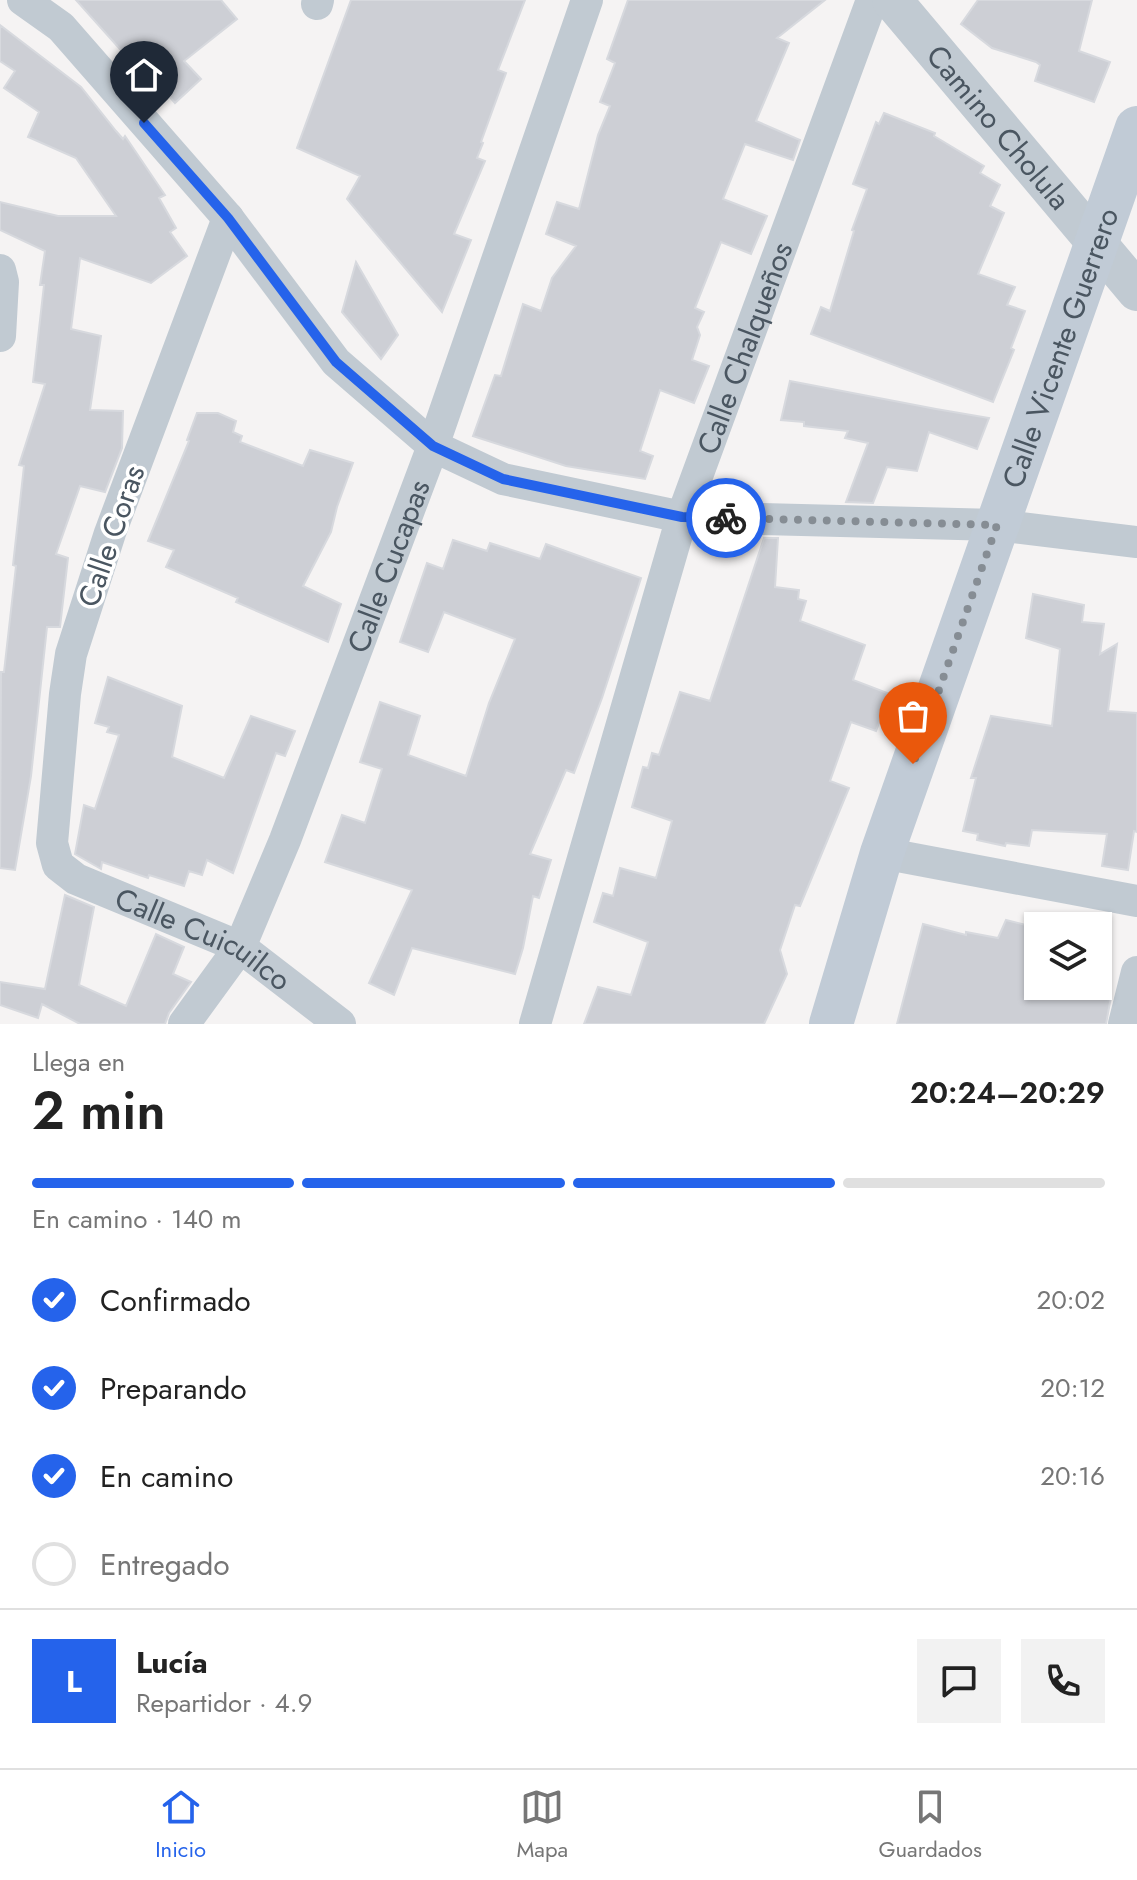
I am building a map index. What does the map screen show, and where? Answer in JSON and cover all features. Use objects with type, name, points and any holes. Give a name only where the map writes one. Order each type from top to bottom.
[{"type":"main road","name":"Calle Vicente Guerrero","points":[[831,1024],[882,853],[1137,128]]},
{"type":"street","points":[[23,0],[61,27],[228,218],[336,362],[433,446],[503,479],[682,517],[997,525],[1137,542]]},
{"type":"street","name":"Calle Cucapas","points":[[184,1024],[240,947],[285,840],[433,446],[587,0]]},
{"type":"street","name":"Calle Chalqueños","points":[[535,1024],[682,517],[872,0]]},
{"type":"street","name":"Camino Cholula","points":[[892,0],[1137,291]]},
{"type":"street","name":"Calle Coras","points":[[58,865],[52,843],[71,654],[110,533],[228,218]]},
{"type":"street","points":[[0,270],[3,282],[0,336]]},
{"type":"street","points":[[882,853],[1137,901]]},
{"type":"street","name":"Calle Cuicuilco","points":[[58,865],[76,879],[240,947],[340,1024]]},
{"type":"street","points":[[1124,1024],[1137,972]]},
{"type":"building","points":[[76,0],[221,0],[237,19],[184,61],[201,79],[175,103],[131,53],[127,57]]},
{"type":"building","points":[[351,0],[525,0],[498,70],[506,73],[477,158],[485,161],[454,234],[471,240],[442,312],[347,199],[360,176],[297,148]]},
{"type":"building","points":[[628,0],[825,0],[777,38],[789,43],[756,121],[800,140],[793,160],[745,144],[723,199],[767,216],[751,254],[721,242],[695,308],[704,312],[697,327],[700,335],[692,360],[709,366],[694,403],[660,390],[640,451],[653,456],[645,479],[566,466],[473,436],[495,375],[501,376],[523,304],[541,311],[552,278],[576,246],[546,234],[557,202],[579,209],[598,135],[610,106],[600,102],[615,63],[607,59]]},
{"type":"building","points":[[978,0],[1092,0],[1079,51],[1110,62],[1094,102],[1035,81],[1040,65],[992,48],[961,24]]},
{"type":"building","points":[[0,25],[81,87],[123,139],[125,136],[165,195],[159,198],[176,228],[170,232],[187,256],[151,283],[80,258],[71,329],[101,336],[90,410],[123,411],[122,448],[105,492],[80,486],[56,554],[68,558],[60,627],[47,627],[31,776],[15,870],[0,868],[1,672],[4,672],[16,566],[13,565],[24,466],[19,465],[45,384],[33,382],[45,251],[0,230],[0,202],[58,216],[116,216],[76,158],[28,137],[39,112],[4,88],[15,71],[0,61]]},
{"type":"building","points":[[884,113],[935,133],[934,136],[984,166],[980,173],[1000,185],[990,206],[1004,213],[978,274],[1015,287],[1007,305],[1025,311],[1011,348],[1014,350],[993,402],[811,334],[821,307],[830,311],[852,230],[867,189],[853,184],[876,122],[879,124]]},
{"type":"building","points":[[356,262],[398,335],[381,359],[342,312]]},
{"type":"building","points":[[790,381],[989,418],[977,449],[929,432],[917,471],[887,467],[873,503],[846,502],[868,443],[845,438],[848,431],[781,420]]},
{"type":"building","points":[[197,413],[218,413],[236,421],[233,432],[242,436],[240,442],[303,466],[310,450],[353,463],[331,532],[303,586],[341,604],[328,642],[166,567],[174,550],[148,541],[189,441]]},
{"type":"building","points":[[764,538],[778,538],[775,587],[799,590],[798,599],[806,601],[800,621],[865,645],[853,680],[890,694],[876,731],[851,722],[830,781],[849,788],[800,906],[795,905],[780,950],[787,974],[764,1024],[584,1024],[598,987],[631,995],[648,942],[594,922],[603,893],[613,896],[620,868],[656,878],[672,821],[632,807],[643,767],[648,768],[652,753],[659,755],[680,692],[710,701]]},
{"type":"building","points":[[453,540],[487,551],[490,543],[540,559],[546,544],[641,578],[574,773],[566,770],[530,854],[551,860],[539,898],[533,896],[515,974],[412,948],[394,995],[369,983],[412,890],[325,862],[342,815],[365,823],[382,769],[360,762],[380,702],[420,716],[408,755],[466,776],[489,703],[515,639],[444,612],[428,652],[400,642],[427,563],[443,569]]},
{"type":"building","points":[[1033,594],[1084,605],[1082,622],[1104,624],[1100,654],[1117,644],[1108,711],[1137,713],[1137,832],[1134,831],[1128,870],[1102,866],[1107,834],[1032,830],[1029,846],[1006,843],[1005,846],[977,840],[978,834],[963,831],[976,778],[971,778],[991,716],[1052,726],[1060,649],[1026,638]]},
{"type":"building","points":[[108,677],[182,706],[172,757],[224,778],[251,716],[295,731],[285,756],[276,753],[233,873],[207,860],[202,875],[189,871],[184,886],[149,875],[148,878],[102,862],[101,869],[75,854],[84,805],[95,809],[119,735],[107,732],[109,727],[95,723]]},
{"type":"building","points":[[65,895],[94,907],[79,985],[126,1006],[156,934],[184,947],[173,974],[191,982],[165,1024],[80,1024],[42,1004],[38,1018],[0,1005],[0,982],[45,989]]},
{"type":"building","points":[[1006,920],[1024,924],[1024,1000],[1110,1000],[1106,1024],[897,1024],[923,924],[966,935],[966,932],[998,938]]},
{"type":"way so far","points":[[726,518],[997,525],[913,764]]},
{"type":"route","points":[[144,123],[228,218],[336,362],[433,446],[503,479],[682,517],[726,518]]}]
